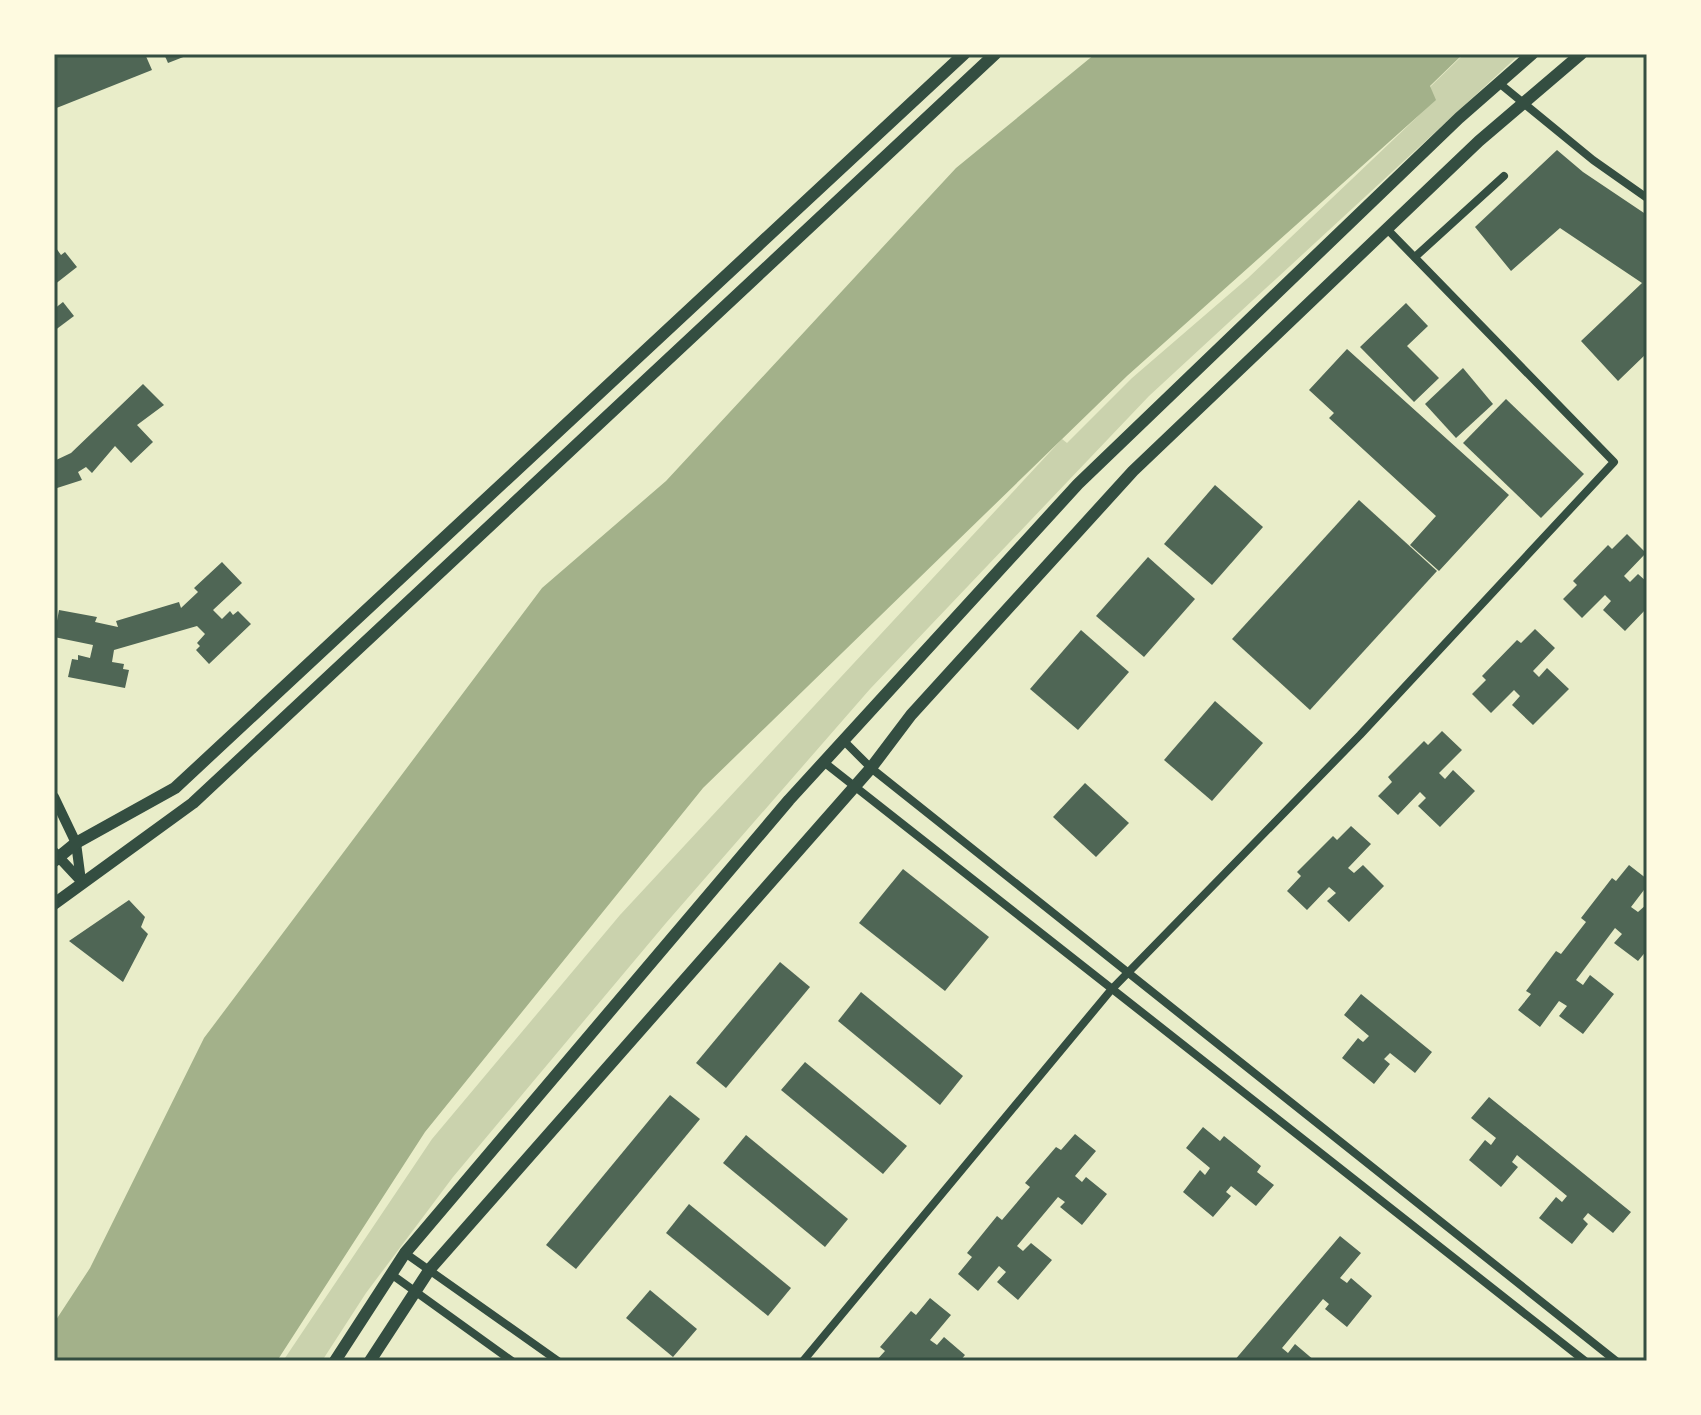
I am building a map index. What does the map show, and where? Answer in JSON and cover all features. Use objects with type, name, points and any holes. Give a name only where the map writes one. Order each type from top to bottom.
[{"type":"main road","points":[[55,857],[175,788],[964,54]]},
{"type":"main road","points":[[54,904],[81,881],[193,803],[995,54]]},
{"type":"main road","points":[[335,1361],[405,1253],[789,800],[1078,484],[1532,54]]},
{"type":"main road","points":[[370,1361],[430,1269],[871,768],[911,715],[1133,471],[1387,229],[1581,54]]},
{"type":"street","points":[[1499,83],[1522,104],[1647,198]]},
{"type":"street","points":[[1415,257],[1504,176]]},
{"type":"street","points":[[803,1361],[1111,990],[1360,735],[1614,462],[1387,229]]},
{"type":"street","points":[[845,742],[871,768],[1616,1361]]},
{"type":"street","points":[[825,763],[1585,1361]]},
{"type":"street","points":[[54,797],[76,843],[81,881]]},
{"type":"street","points":[[55,857],[81,881]]},
{"type":"street","points":[[405,1253],[558,1361]]},
{"type":"street","points":[[391,1274],[413,1293],[512,1361]]},
{"type":"shaded area","points":[[1095,54],[1463,54],[1430,86],[1436,100],[1127,376],[703,788],[425,1132],[277,1361],[54,1361],[54,1323],[90,1268],[204,1038],[542,588],[666,481],[956,168]]},
{"type":"shaded area","points":[[1464,54],[1520,54],[1149,396],[870,689],[666,923],[453,1177],[366,1293],[322,1361],[283,1361],[432,1139],[620,915],[1062,439],[1067,443],[1132,378],[1248,278],[1435,100],[1430,87]]},
{"type":"building","points":[[54,54],[145,54],[152,70],[54,109]]},
{"type":"building","points":[[164,54],[191,54],[168,63]]},
{"type":"building","points":[[1557,150],[1583,172],[1647,215],[1647,353],[1618,381],[1581,341],[1642,283],[1560,228],[1511,271],[1475,227]]},
{"type":"building","points":[[56,248],[61,255],[65,252],[77,267],[54,285]]},
{"type":"building","points":[[63,302],[74,316],[54,331],[54,309]]},
{"type":"building","points":[[1406,303],[1428,326],[1407,346],[1439,378],[1414,402],[1360,347]]},
{"type":"building","points":[[1347,349],[1509,495],[1439,571],[1410,545],[1436,516],[1329,418],[1334,413],[1309,390]]},
{"type":"building","points":[[1463,368],[1493,404],[1456,438],[1425,404]]},
{"type":"building","points":[[143,384],[164,405],[137,425],[153,442],[131,463],[115,446],[92,473],[86,467],[78,472],[82,480],[54,489],[54,461],[71,453]]},
{"type":"building","points":[[1506,399],[1584,474],[1541,518],[1463,443]]},
{"type":"building","points":[[1215,485],[1263,527],[1212,585],[1164,544]]},
{"type":"building","points":[[1359,500],[1437,571],[1310,710],[1232,639]]},
{"type":"building","points":[[1627,534],[1646,553],[1624,576],[1630,582],[1638,574],[1647,582],[1647,608],[1625,631],[1603,610],[1611,601],[1605,595],[1582,618],[1563,599],[1577,585],[1573,581],[1608,545],[1612,549]]},
{"type":"building","points":[[1148,557],[1195,599],[1144,657],[1096,616]]},
{"type":"building","points":[[222,562],[242,583],[213,610],[222,619],[230,611],[233,615],[238,611],[251,624],[209,664],[196,650],[200,646],[197,643],[205,634],[197,626],[114,650],[112,662],[124,664],[123,669],[129,670],[125,688],[68,677],[72,659],[78,660],[78,655],[90,658],[93,645],[54,637],[59,610],[97,617],[95,622],[118,627],[116,621],[179,602],[181,608],[198,592],[194,588]]},
{"type":"building","points":[[1535,629],[1555,648],[1533,671],[1539,677],[1547,668],[1569,689],[1533,725],[1512,705],[1520,696],[1514,690],[1491,713],[1472,694],[1486,680],[1482,676],[1517,640],[1521,643]]},
{"type":"building","points":[[1081,630],[1129,672],[1078,730],[1030,689]]},
{"type":"building","points":[[1215,701],[1263,743],[1212,801],[1164,760]]},
{"type":"building","points":[[1442,731],[1462,750],[1439,773],[1445,779],[1453,770],[1475,791],[1440,827],[1418,806],[1426,798],[1420,792],[1398,815],[1378,796],[1392,782],[1388,777],[1424,741],[1428,745]]},
{"type":"building","points":[[1085,783],[1129,823],[1096,857],[1053,817]]},
{"type":"building","points":[[1351,826],[1371,844],[1348,868],[1354,873],[1363,865],[1384,886],[1349,922],[1327,901],[1336,893],[1329,887],[1307,910],[1287,891],[1301,876],[1297,872],[1333,836],[1337,840]]},
{"type":"building","points":[[1629,865],[1647,879],[1647,886],[1631,907],[1638,912],[1647,904],[1647,950],[1638,961],[1614,943],[1622,934],[1615,928],[1576,980],[1583,985],[1590,975],[1614,994],[1583,1034],[1559,1016],[1567,1006],[1559,1001],[1540,1027],[1518,1010],[1531,994],[1526,991],[1556,951],[1561,954],[1586,922],[1581,918],[1612,878],[1616,881]]},
{"type":"building","points":[[903,869],[989,937],[945,991],[859,923]]},
{"type":"building","points":[[129,900],[145,917],[141,927],[148,934],[123,982],[69,941]]},
{"type":"building","points":[[780,962],[810,987],[726,1088],[696,1063]]},
{"type":"building","points":[[861,992],[963,1076],[940,1105],[838,1021]]},
{"type":"building","points":[[1361,994],[1432,1052],[1415,1073],[1390,1053],[1384,1059],[1390,1064],[1374,1084],[1342,1058],[1358,1038],[1363,1042],[1369,1036],[1344,1015]]},
{"type":"building","points":[[805,1062],[907,1146],[883,1174],[781,1090]]},
{"type":"building","points":[[670,1095],[700,1119],[576,1269],[546,1245]]},
{"type":"building","points":[[1489,1097],[1631,1212],[1613,1233],[1588,1213],[1583,1219],[1588,1224],[1572,1244],[1539,1218],[1556,1197],[1562,1202],[1567,1196],[1517,1155],[1512,1162],[1518,1167],[1501,1187],[1469,1160],[1485,1140],[1491,1145],[1496,1138],[1471,1118]]},
{"type":"building","points":[[1203,1127],[1220,1141],[1224,1136],[1261,1166],[1257,1172],[1274,1185],[1256,1206],[1231,1186],[1226,1192],[1231,1196],[1213,1217],[1183,1192],[1200,1170],[1205,1175],[1210,1168],[1186,1148]]},
{"type":"building","points":[[1075,1134],[1096,1151],[1075,1176],[1082,1182],[1086,1177],[1107,1194],[1082,1225],[1060,1207],[1065,1202],[1058,1197],[1017,1246],[1023,1251],[1031,1243],[1052,1260],[1018,1300],[997,1282],[1006,1272],[999,1266],[978,1291],[958,1274],[972,1257],[967,1253],[997,1216],[1002,1220],[1030,1187],[1025,1183],[1056,1147],[1061,1150]]},
{"type":"building","points":[[746,1135],[848,1219],[825,1247],[723,1163]]},
{"type":"building","points":[[689,1204],[791,1288],[768,1316],[666,1233]]},
{"type":"building","points":[[1340,1236],[1361,1253],[1340,1278],[1347,1283],[1351,1278],[1372,1296],[1347,1327],[1325,1309],[1329,1304],[1323,1299],[1282,1348],[1288,1353],[1295,1344],[1315,1361],[1234,1361]]},
{"type":"building","points":[[650,1290],[697,1329],[673,1357],[626,1318]]},
{"type":"building","points":[[930,1298],[951,1315],[930,1340],[937,1345],[944,1337],[965,1355],[960,1361],[876,1361],[885,1351],[880,1347],[911,1311],[916,1315]]}]
